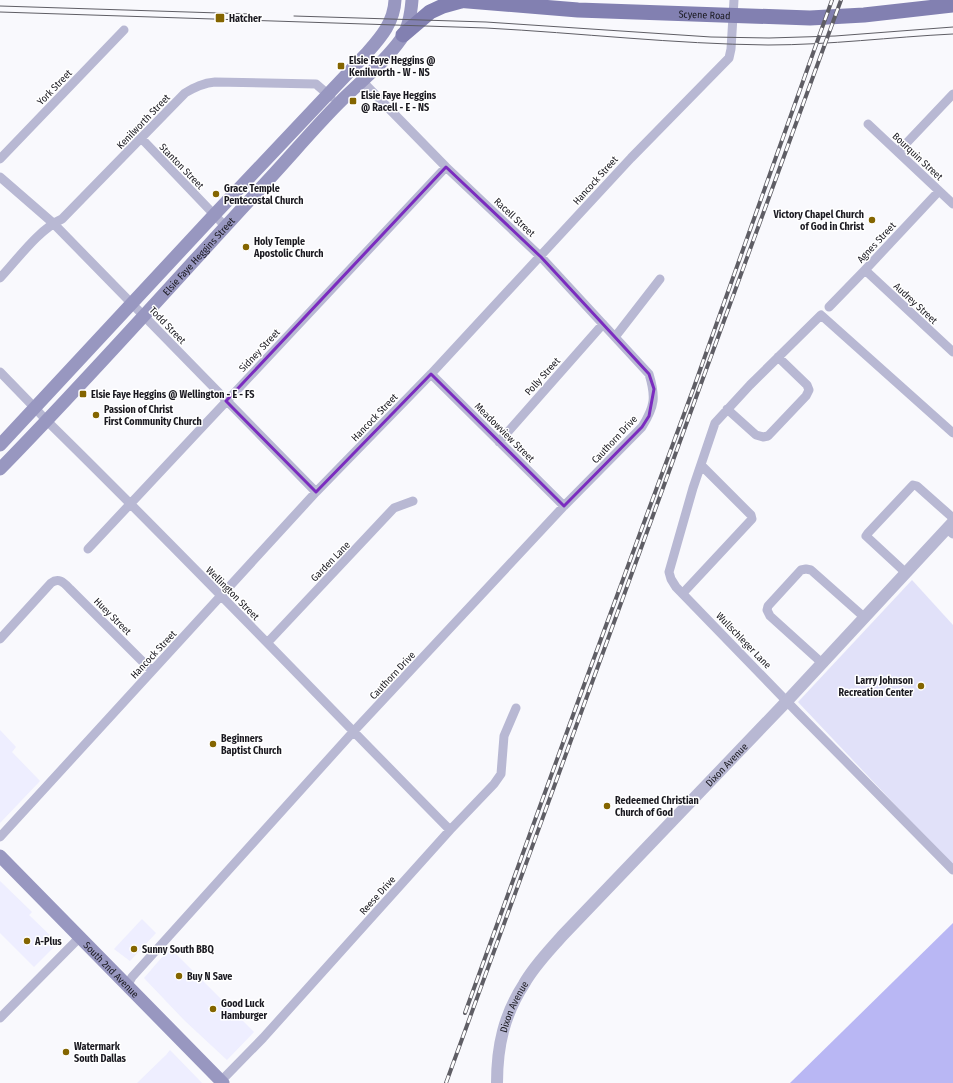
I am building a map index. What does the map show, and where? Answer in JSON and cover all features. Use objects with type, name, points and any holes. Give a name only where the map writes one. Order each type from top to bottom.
[{"type":"main road","name":"Elsie Faye Heggins Street","points":[[0,445],[381,36],[391,19],[395,0]]},
{"type":"main road","name":"Elsie Faye Heggins Street","points":[[0,469],[144,317],[225,226],[339,103],[389,52],[403,35],[409,20],[412,0]]},
{"type":"main road","name":"Scyene Road","points":[[403,35],[430,12],[458,0],[578,10],[810,18],[835,17],[953,5]]},
{"type":"main road","name":"South 2nd Avenue","points":[[0,856],[222,1082]]},
{"type":"street","name":"Hancock Street","points":[[0,837],[316,492],[431,374],[541,257],[631,158],[729,58],[734,16],[734,0]]},
{"type":"street","name":"York Street","points":[[0,159],[124,30]]},
{"type":"street","name":"Racell Street","points":[[362,81],[446,167],[541,257],[649,374]]},
{"type":"street","name":"Kenilworth Street","points":[[0,278],[40,234],[53,223],[62,219],[185,93],[204,83],[316,84],[339,103]]},
{"type":"street","points":[[898,152],[953,94]]},
{"type":"street","name":"Bourquin Street","points":[[868,124],[953,204]]},
{"type":"street","name":"Stanton Street","points":[[141,138],[225,226]]},
{"type":"street","name":"Sidney Street","points":[[88,549],[446,167]]},
{"type":"street","name":"Todd Street","points":[[0,177],[53,223],[316,492]]},
{"type":"street","name":"Agnes Street","points":[[829,307],[939,191]]},
{"type":"street","name":"Audrey Street","points":[[865,270],[953,352]]},
{"type":"street","points":[[615,337],[660,279]]},
{"type":"street","points":[[727,409],[756,435],[762,437],[768,436],[806,396],[808,390],[807,385],[778,357],[820,315],[953,434]]},
{"type":"street","name":"Polly Street","points":[[499,442],[603,324]]},
{"type":"street","name":"Wullschleger Lane","points":[[778,357],[715,423],[670,566],[669,572],[671,579],[787,701],[953,870]]},
{"type":"street","name":"Wellington Street","points":[[0,372],[131,504],[220,597],[268,642],[450,830]]},
{"type":"street","name":"Meadowview Street","points":[[431,374],[564,506]]},
{"type":"street","name":"Cauthorn Drive","points":[[127,986],[132,977],[354,732],[564,506],[642,427],[649,416],[653,402],[654,389],[649,374]]},
{"type":"street","points":[[683,593],[752,519],[750,514],[701,465]]},
{"type":"street","points":[[906,573],[866,536],[913,485],[917,486],[952,526]]},
{"type":"street","name":"Garden Lane","points":[[268,642],[394,508],[413,501]]},
{"type":"street","name":"Dixon Avenue","points":[[497,1083],[498,1054],[503,1028],[512,1006],[524,983],[562,936],[952,526]]},
{"type":"street","points":[[822,663],[770,616],[767,610],[768,606],[801,570],[806,569],[811,570],[864,617]]},
{"type":"street","name":"Huey Street","points":[[0,639],[51,583],[56,580],[61,581],[152,671]]},
{"type":"street","name":"Reese Drive","points":[[222,1082],[450,830],[494,784],[500,774],[504,736],[516,708]]},
{"type":"street","points":[[0,1018],[80,937]]},
{"type":"highlighted area","points":[[446,167],[541,257],[649,374],[654,389],[649,416],[642,427],[564,506],[431,374],[316,492],[226,401]]},
{"type":"shaded area","points":[[912,580],[953,625],[953,866],[798,702]]},
{"type":"shaded area","points":[[0,730],[16,747],[12,752],[40,781],[0,823]]},
{"type":"shaded area","points":[[0,881],[32,912],[29,915],[58,943],[34,967],[0,933]]},
{"type":"shaded area","points":[[142,919],[156,933],[130,961],[114,949]]},
{"type":"shaded area","points":[[953,923],[953,1083],[790,1083]]},
{"type":"shaded area","points":[[170,948],[254,1032],[227,1060],[184,1020],[144,978]]},
{"type":"shaded area","points":[[170,1050],[202,1083],[137,1083],[166,1055]]},
{"type":"tram line","points":[[0,6],[250,14]]},
{"type":"tram line","points":[[0,12],[486,28],[662,40],[768,45],[814,44],[953,34]]},
{"type":"tram line","points":[[294,16],[486,22],[711,37],[769,38],[835,36],[953,27]]},
{"type":"railway","points":[[465,1013],[694,387],[832,0]]},
{"type":"railway","points":[[446,1083],[841,0]]},
{"type":"place","name":"Hatcher","points":[[220,18]]},
{"type":"place","name":"Elsie Faye Heggins @ Kenilworth - W - NS","points":[[341,66]]},
{"type":"place","name":"Elsie Faye Heggins @ Racell - E - NS","points":[[353,101]]},
{"type":"place","name":"Grace Temple Pentecostal Church","points":[[216,194]]},
{"type":"place","name":"Victory Chapel Church of God in Christ","points":[[872,220]]},
{"type":"place","name":"Holy Temple Apostolic Church","points":[[246,247]]},
{"type":"place","name":"Elsie Faye Heggins @ Wellington - E - FS","points":[[83,394]]},
{"type":"place","name":"Passion of Christ First Community Church","points":[[96,415]]},
{"type":"place","name":"Larry Johnson Recreation Center","points":[[921,686]]},
{"type":"place","name":"Beginners Baptist Church","points":[[213,744]]},
{"type":"place","name":"Redeemed Christian Church of God","points":[[607,806]]},
{"type":"place","name":"A-Plus","points":[[27,941]]},
{"type":"place","name":"Sunny South BBQ","points":[[134,949]]},
{"type":"place","name":"Buy N Save","points":[[179,976]]},
{"type":"place","name":"Good Luck Hamburger","points":[[213,1009]]},
{"type":"place","name":"Watermark South Dallas","points":[[66,1052]]}]
